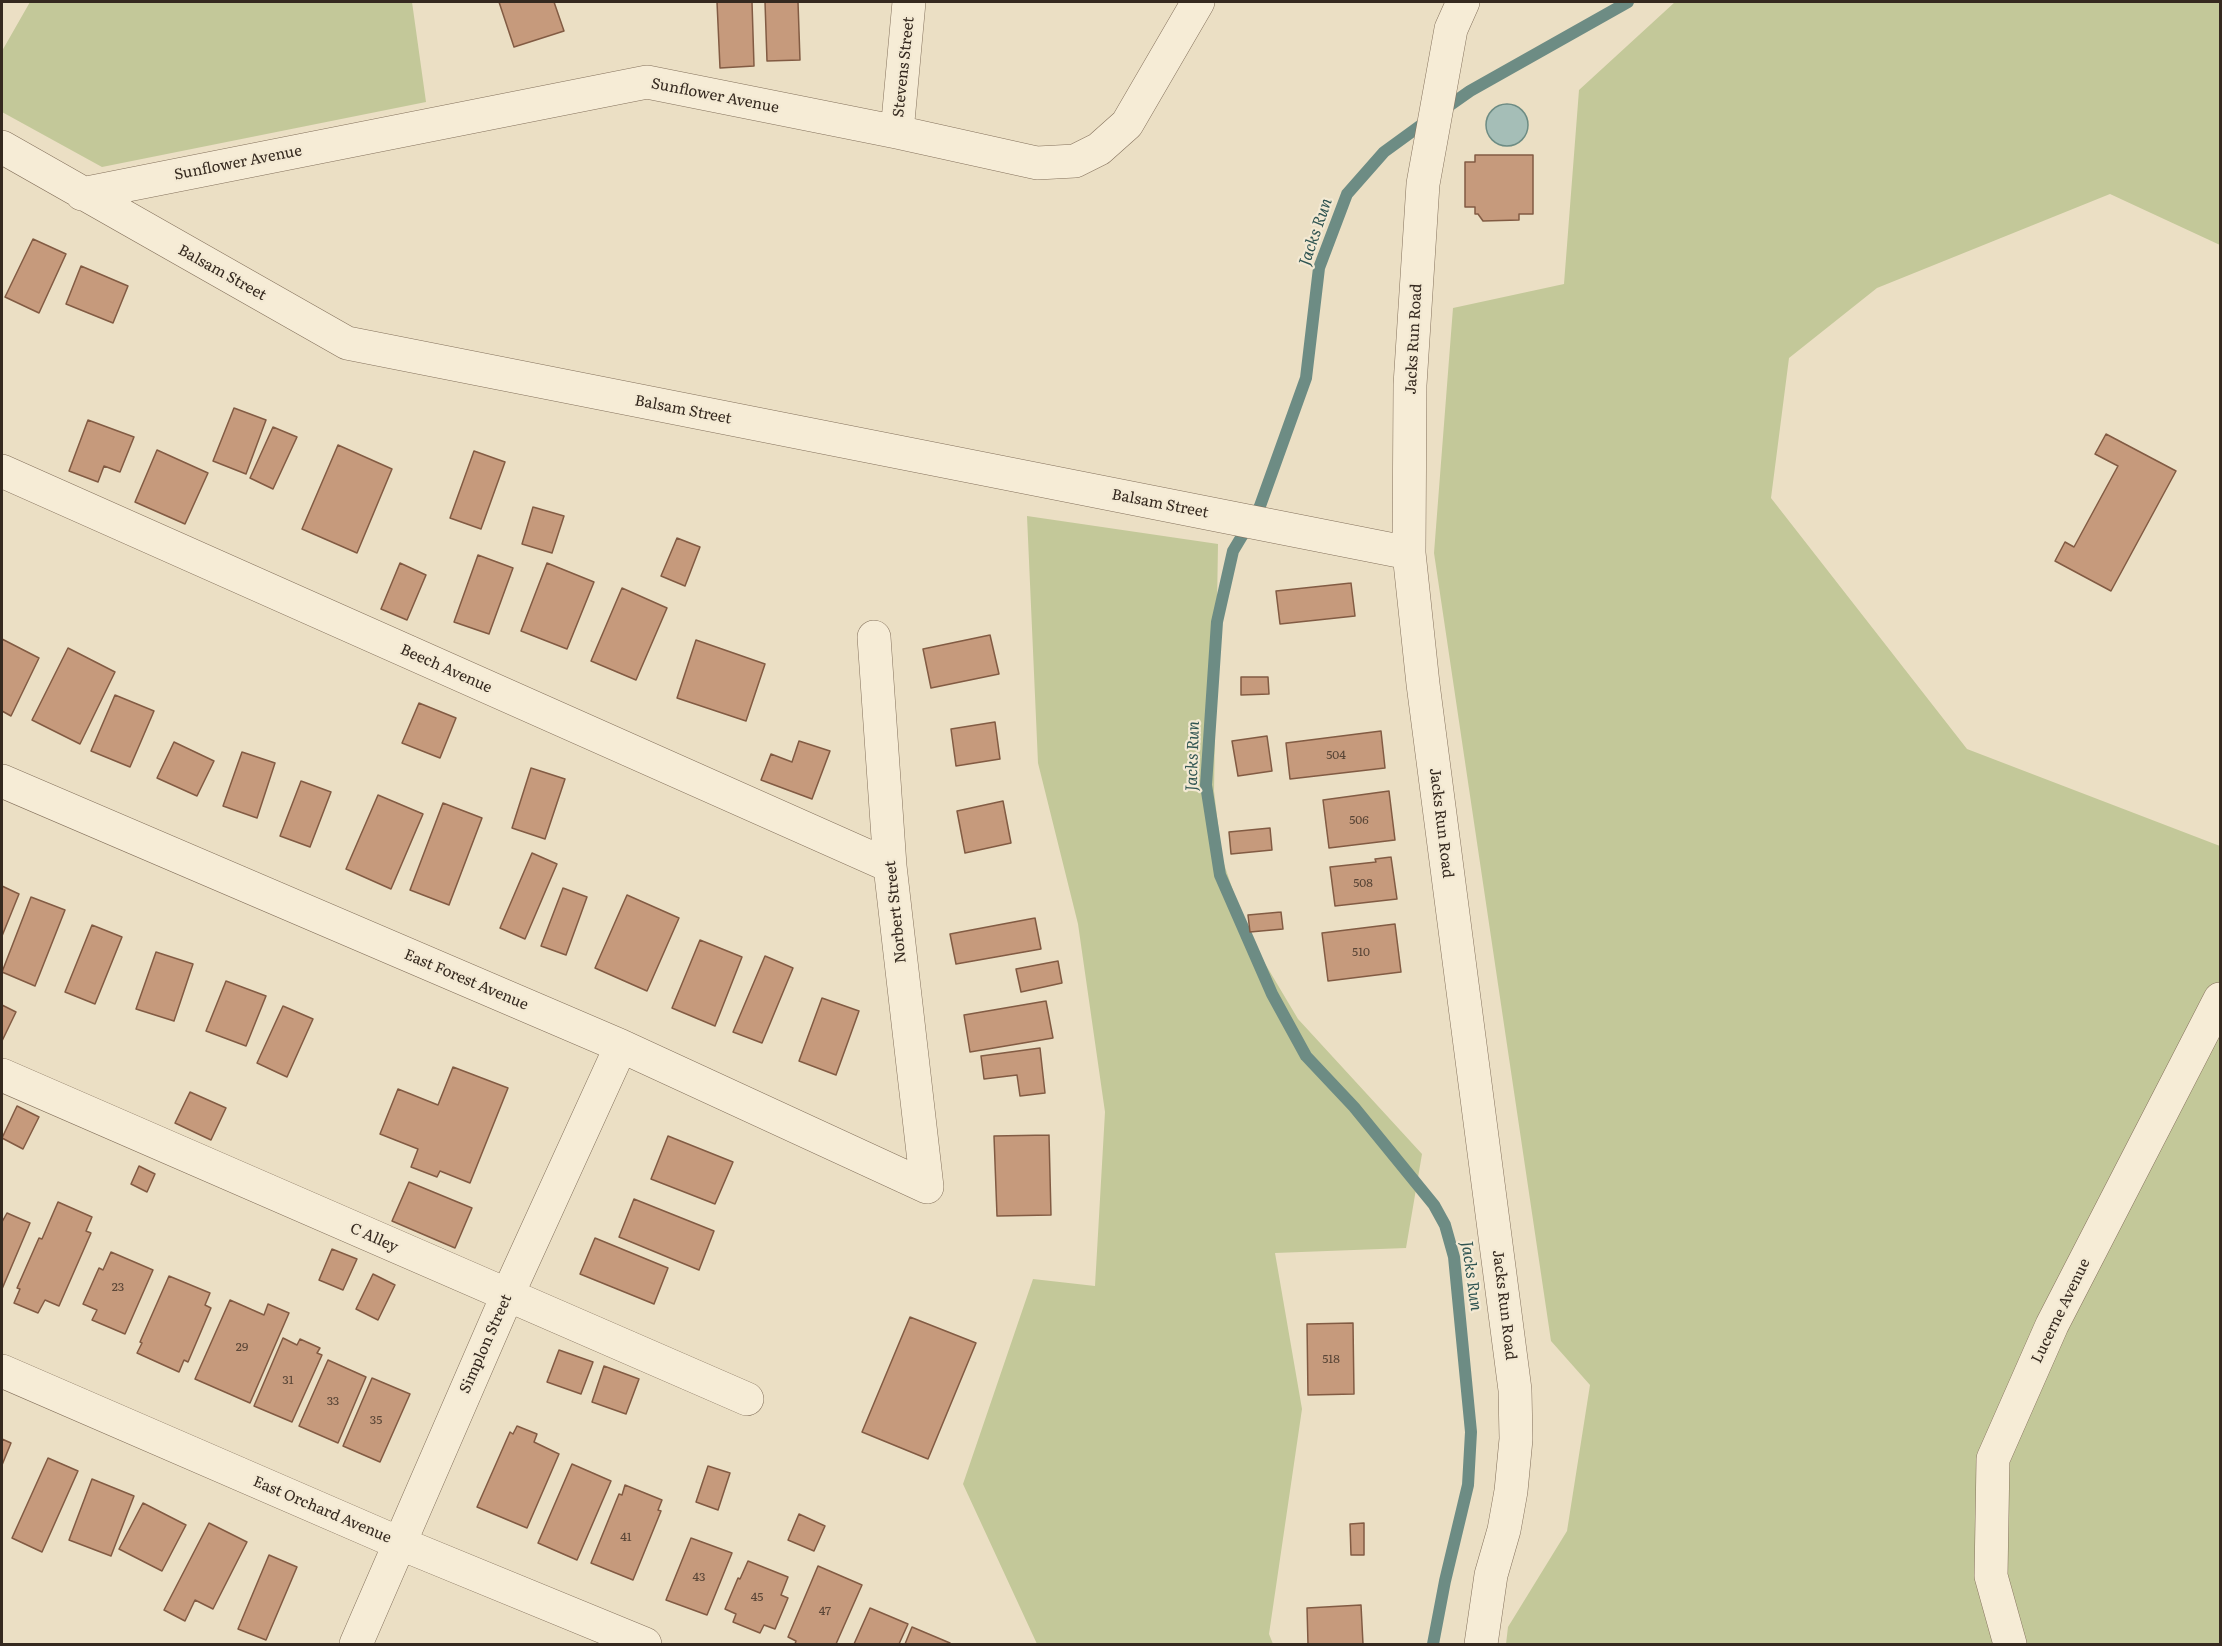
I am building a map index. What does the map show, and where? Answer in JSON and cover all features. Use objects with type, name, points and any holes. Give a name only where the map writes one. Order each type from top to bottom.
[{"type":"street","name":"Stevens Street","points":[[897,132],[909,2]]},
{"type":"street","name":"Sunflower Avenue","points":[[82,194],[647,82],[897,132],[1037,164],[1075,161],[1100,149],[1127,124],[1198,2]]},
{"type":"street","name":"Jacks Run Road","points":[[1457,15],[1423,183],[1410,385],[1409,553],[1423,684],[1515,1390],[1516,1439],[1511,1491],[1504,1530],[1491,1575],[1481,1644]]},
{"type":"street","name":"Balsam Street","points":[[2,147],[347,343],[1409,553]]},
{"type":"street","name":"Beech Avenue","points":[[2,471],[890,866]]},
{"type":"street","name":"Norbert Street","points":[[874,637],[890,866],[927,1187]]},
{"type":"street","name":"East Forest Avenue","points":[[2,781],[621,1046],[927,1187]]},
{"type":"street","name":"Lucerne Avenue","points":[[2010,1644],[1991,1576],[1993,1459],[2052,1325],[2220,999]]},
{"type":"street","name":"Simplon Street","points":[[356,1644],[507,1296],[621,1046]]},
{"type":"street","name":"C Alley","points":[[2,1075],[747,1399]]},
{"type":"street","name":"East Orchard Avenue","points":[[2,1371],[399,1543],[645,1644]]},
{"type":"green space","points":[[30,2],[412,2],[426,102],[102,167],[2,112],[2,51]]},
{"type":"green space","points":[[1675,2],[2220,2],[2220,245],[2110,194],[1877,288],[1789,358],[1771,498],[1967,749],[2220,846],[2220,1644],[1506,1644],[1508,1627],[1567,1531],[1590,1385],[1551,1341],[1434,553],[1453,308],[1564,284],[1579,90]]},
{"type":"green space","points":[[1027,516],[1218,544],[1214,791],[1222,858],[1248,935],[1298,1019],[1422,1154],[1406,1248],[1275,1253],[1302,1409],[1269,1634],[1273,1644],[1037,1644],[963,1484],[1033,1279],[1095,1286],[1105,1112],[1078,924],[1038,763]]},
{"type":"water","points":[[1507,104],[1515,105],[1522,110],[1527,117],[1527,133],[1522,140],[1515,145],[1507,146],[1499,145],[1492,140],[1487,133],[1486,125],[1487,117],[1492,110],[1499,105]]},
{"type":"building","points":[[499,2],[554,2],[564,31],[514,47]]},
{"type":"building","points":[[717,2],[752,2],[754,66],[720,68]]},
{"type":"building","points":[[765,2],[798,2],[800,60],[767,61]]},
{"type":"building","points":[[1475,155],[1533,155],[1533,214],[1519,214],[1519,220],[1483,221],[1478,214],[1475,214],[1475,207],[1465,207],[1465,162],[1475,162]]},
{"type":"building","points":[[33,239],[66,254],[39,313],[5,297]]},
{"type":"building","points":[[81,266],[128,286],[113,323],[66,304]]},
{"type":"building","points":[[234,408],[266,420],[246,474],[213,461]]},
{"type":"building","points":[[88,420],[134,437],[120,472],[104,466],[98,482],[69,471]]},
{"type":"building","points":[[273,427],[297,437],[273,489],[250,478]]},
{"type":"building","points":[[2106,434],[2176,471],[2111,591],[2055,561],[2065,542],[2074,547],[2118,466],[2095,454]]},
{"type":"building","points":[[338,445],[392,469],[357,553],[302,529]]},
{"type":"building","points":[[157,450],[208,473],[185,524],[135,502]]},
{"type":"building","points":[[474,451],[505,462],[481,529],[450,518]]},
{"type":"building","points":[[533,507],[564,516],[552,553],[522,544]]},
{"type":"building","points":[[677,538],[700,547],[685,586],[661,576]]},
{"type":"building","points":[[478,555],[513,568],[489,634],[454,622]]},
{"type":"building","points":[[400,563],[426,575],[407,620],[381,609]]},
{"type":"building","points":[[547,563],[594,582],[567,649],[521,631]]},
{"type":"building","points":[[1351,583],[1355,616],[1280,624],[1276,591]]},
{"type":"building","points":[[622,588],[667,608],[636,680],[591,661]]},
{"type":"building","points":[[990,635],[999,674],[931,688],[923,649]]},
{"type":"building","points":[[2,639],[39,658],[11,716],[2,711]]},
{"type":"building","points":[[696,640],[765,664],[746,721],[677,698]]},
{"type":"building","points":[[68,648],[115,672],[80,744],[32,720]]},
{"type":"building","points":[[1241,677],[1268,677],[1269,694],[1241,695]]},
{"type":"building","points":[[115,695],[154,711],[130,767],[91,751]]},
{"type":"building","points":[[419,703],[456,718],[440,758],[402,743]]},
{"type":"building","points":[[995,722],[1000,759],[956,766],[951,729]]},
{"type":"building","points":[[1381,731],[1385,768],[1290,779],[1286,743]]},
{"type":"building","points":[[1267,736],[1272,771],[1238,776],[1232,741]]},
{"type":"building","points":[[799,741],[830,751],[812,799],[761,780],[771,754],[792,762]]},
{"type":"building","points":[[174,742],[214,761],[197,796],[157,778]]},
{"type":"building","points":[[242,752],[275,763],[257,818],[223,806]]},
{"type":"building","points":[[531,768],[565,779],[545,839],[512,828]]},
{"type":"building","points":[[301,781],[331,792],[310,847],[280,836]]},
{"type":"building","points":[[1389,791],[1395,840],[1329,848],[1323,800]]},
{"type":"building","points":[[378,795],[423,814],[391,889],[346,869]]},
{"type":"building","points":[[1003,801],[1011,843],[965,853],[957,811]]},
{"type":"building","points":[[443,803],[482,818],[449,905],[410,890]]},
{"type":"building","points":[[1270,828],[1272,850],[1231,854],[1229,832]]},
{"type":"building","points":[[532,853],[557,864],[525,939],[500,928]]},
{"type":"building","points":[[1391,857],[1397,899],[1335,906],[1330,867],[1376,862],[1375,859]]},
{"type":"building","points":[[2,886],[19,894],[2,936]]},
{"type":"building","points":[[563,888],[587,897],[566,955],[541,946]]},
{"type":"building","points":[[627,895],[679,918],[647,991],[595,968]]},
{"type":"building","points":[[31,897],[65,910],[35,986],[2,972]]},
{"type":"building","points":[[1281,912],[1283,929],[1250,932],[1248,915]]},
{"type":"building","points":[[1035,918],[1041,949],[956,964],[950,934]]},
{"type":"building","points":[[1395,924],[1401,972],[1328,981],[1322,933]]},
{"type":"building","points":[[92,925],[122,937],[95,1004],[65,992]]},
{"type":"building","points":[[700,940],[742,957],[715,1026],[672,1008]]},
{"type":"building","points":[[156,952],[193,964],[174,1021],[136,1009]]},
{"type":"building","points":[[765,956],[793,968],[762,1043],[733,1032]]},
{"type":"building","points":[[1058,961],[1062,983],[1021,992],[1016,969]]},
{"type":"building","points":[[226,981],[266,996],[246,1046],[206,1031]]},
{"type":"building","points":[[822,998],[859,1011],[836,1075],[799,1061]]},
{"type":"building","points":[[1046,1001],[1053,1038],[970,1052],[964,1015]]},
{"type":"building","points":[[2,1005],[16,1012],[2,1041]]},
{"type":"building","points":[[283,1006],[313,1019],[287,1077],[257,1063]]},
{"type":"building","points":[[1040,1048],[1045,1093],[1020,1096],[1017,1075],[984,1079],[981,1056]]},
{"type":"building","points":[[453,1067],[508,1088],[470,1183],[440,1171],[437,1177],[411,1167],[418,1149],[380,1134],[398,1089],[438,1105]]},
{"type":"building","points":[[190,1092],[226,1108],[211,1140],[175,1123]]},
{"type":"building","points":[[17,1106],[39,1117],[23,1149],[2,1138]]},
{"type":"building","points":[[1049,1135],[1051,1215],[997,1216],[994,1136]]},
{"type":"building","points":[[668,1136],[733,1162],[715,1204],[651,1179]]},
{"type":"building","points":[[139,1166],[155,1174],[147,1192],[131,1184]]},
{"type":"building","points":[[409,1182],[472,1208],[455,1248],[392,1221]]},
{"type":"building","points":[[634,1199],[714,1231],[699,1270],[619,1237]]},
{"type":"building","points":[[58,1202],[92,1217],[86,1231],[91,1233],[59,1306],[45,1300],[38,1313],[14,1303],[20,1289],[17,1288]]},
{"type":"building","points":[[7,1213],[30,1223],[2,1289],[2,1222]]},
{"type":"building","points":[[595,1238],[668,1268],[654,1304],[580,1274]]},
{"type":"building","points":[[332,1249],[357,1259],[343,1290],[319,1280]]},
{"type":"building","points":[[111,1252],[153,1270],[125,1334],[92,1320],[97,1310],[83,1304],[99,1268],[103,1270]]},
{"type":"building","points":[[373,1274],[395,1285],[378,1320],[356,1309]]},
{"type":"building","points":[[169,1276],[210,1293],[205,1305],[211,1308],[188,1362],[184,1360],[179,1372],[137,1353]]},
{"type":"building","points":[[230,1300],[264,1315],[268,1304],[289,1313],[250,1403],[195,1379]]},
{"type":"building","points":[[910,1317],[976,1343],[928,1459],[862,1432]]},
{"type":"building","points":[[1353,1323],[1354,1394],[1308,1395],[1307,1324]]},
{"type":"building","points":[[283,1338],[297,1345],[300,1339],[320,1348],[317,1353],[322,1355],[292,1422],[254,1406]]},
{"type":"building","points":[[559,1350],[593,1362],[581,1394],[547,1382]]},
{"type":"building","points":[[328,1360],[366,1377],[338,1443],[299,1426]]},
{"type":"building","points":[[604,1366],[639,1379],[626,1414],[592,1402]]},
{"type":"building","points":[[372,1378],[410,1394],[380,1462],[343,1446]]},
{"type":"building","points":[[517,1426],[537,1434],[534,1442],[559,1454],[527,1528],[477,1507],[510,1432],[513,1434]]},
{"type":"building","points":[[2,1439],[11,1443],[2,1465]]},
{"type":"building","points":[[48,1458],[78,1471],[42,1552],[12,1538]]},
{"type":"building","points":[[572,1464],[611,1481],[577,1560],[538,1543]]},
{"type":"building","points":[[708,1466],[730,1473],[718,1510],[696,1502]]},
{"type":"building","points":[[92,1479],[134,1496],[111,1556],[69,1540]]},
{"type":"building","points":[[625,1485],[662,1500],[658,1510],[661,1511],[633,1580],[591,1563],[619,1494],[622,1495]]},
{"type":"building","points":[[143,1503],[186,1525],[162,1571],[119,1549]]},
{"type":"building","points":[[799,1514],[825,1526],[814,1551],[788,1540]]},
{"type":"building","points":[[209,1523],[247,1542],[213,1609],[195,1600],[185,1621],[164,1610]]},
{"type":"building","points":[[1364,1523],[1364,1555],[1351,1555],[1350,1524]]},
{"type":"building","points":[[691,1538],[732,1553],[707,1615],[666,1600]]},
{"type":"building","points":[[269,1555],[297,1567],[266,1640],[238,1629]]},
{"type":"building","points":[[748,1561],[788,1577],[781,1595],[788,1598],[775,1629],[764,1625],[760,1633],[733,1622],[736,1614],[725,1609]]},
{"type":"building","points":[[818,1566],[862,1585],[836,1644],[795,1644],[796,1641],[788,1637]]},
{"type":"building","points":[[1361,1605],[1363,1644],[1308,1644],[1307,1608]]},
{"type":"building","points":[[870,1608],[908,1624],[899,1644],[854,1644]]},
{"type":"building","points":[[912,1627],[950,1643],[950,1644],[905,1644]]},
{"type":"waterway","name":"Jacks Run","points":[[1443,110],[1470,91],[1628,2]]},
{"type":"waterway","name":"Jacks Run","points":[[1428,120],[1384,152],[1347,194],[1319,268],[1306,378],[1260,506],[1233,551],[1217,622],[1206,785],[1220,875],[1272,994],[1306,1056],[1354,1107],[1434,1205],[1445,1225],[1454,1257],[1471,1432],[1468,1485],[1445,1581],[1433,1644]]}]
